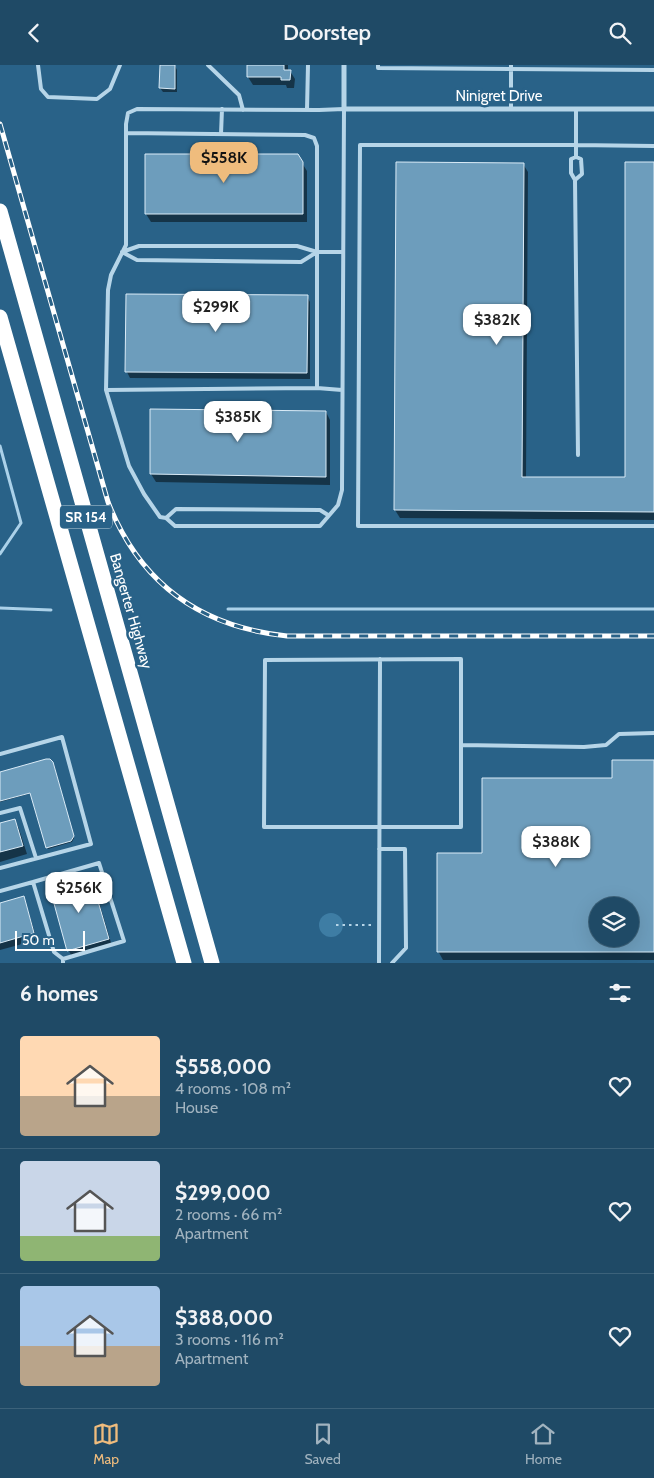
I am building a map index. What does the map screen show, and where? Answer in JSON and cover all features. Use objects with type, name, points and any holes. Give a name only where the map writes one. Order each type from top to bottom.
[{"type":"highway","name":"Bangerter Highway","points":[[0,211],[212,963]]},
{"type":"highway","name":"SR 154","points":[[0,317],[184,963]]},
{"type":"street","points":[[344,65],[344,109]]},
{"type":"street","name":"Ninigret Drive","points":[[344,109],[654,109]]},
{"type":"lane","points":[[38,65],[41,89],[48,97],[97,99],[110,89],[120,65]]},
{"type":"lane","points":[[208,65],[239,95],[243,109]]},
{"type":"lane","points":[[307,110],[308,65]]},
{"type":"lane","points":[[378,65],[378,68],[510,67],[654,70]]},
{"type":"lane","points":[[510,67],[511,109]]},
{"type":"lane","points":[[137,109],[243,109],[344,109],[342,490],[338,505],[320,526],[175,526],[166,518],[160,517],[149,502],[129,466],[106,390],[108,290],[111,275],[126,245],[126,133],[128,113],[137,109]]},
{"type":"lane","points":[[221,134],[222,109]]},
{"type":"lane","points":[[576,109],[576,157]]},
{"type":"lane","points":[[126,133],[305,135],[314,139],[317,146],[317,388]]},
{"type":"lane","points":[[654,146],[360,145],[358,526],[654,526]]},
{"type":"lane","points":[[576,157],[571,159],[571,173],[575,180],[578,455]]},
{"type":"lane","points":[[575,180],[582,174],[581,159],[576,157]]},
{"type":"lane","points":[[122,252],[139,246],[297,246],[317,252],[343,252]]},
{"type":"lane","points":[[122,252],[137,260],[301,262],[317,252]]},
{"type":"lane","points":[[106,390],[317,388],[342,390]]},
{"type":"lane","points":[[166,518],[176,509],[320,510],[328,515]]},
{"type":"lane","points":[[379,963],[380,659]]},
{"type":"lane","points":[[380,659],[461,659],[461,827],[264,827],[265,660],[380,659]]},
{"type":"lane","points":[[461,745],[584,747],[606,745],[619,734],[654,733]]},
{"type":"lane","points":[[0,754],[62,737],[91,844],[0,868]]},
{"type":"lane","points":[[0,813],[20,807],[36,858]]},
{"type":"lane","points":[[378,849],[405,849],[406,948],[392,963]]},
{"type":"lane","points":[[0,891],[99,863],[124,941],[63,961],[54,952],[33,882]]},
{"type":"path","points":[[336,925],[379,925]]},
{"type":"shaded area","points":[[331,913],[340,916],[343,925],[340,934],[331,937],[322,934],[319,925],[322,916]]},
{"type":"building","points":[[160,65],[175,65],[175,89],[159,88]]},
{"type":"building","points":[[247,65],[284,65],[284,70],[291,70],[290,80],[281,80],[281,77],[247,77]]},
{"type":"building","points":[[145,154],[298,154],[303,162],[303,214],[145,214]]},
{"type":"building","points":[[396,162],[524,163],[522,477],[625,477],[625,162],[654,162],[654,512],[394,510]]},
{"type":"building","points":[[126,294],[308,295],[307,373],[125,372]]},
{"type":"building","points":[[150,409],[326,411],[326,477],[150,474]]},
{"type":"building","points":[[50,759],[53,762],[74,836],[71,841],[46,848],[30,793],[0,801],[0,772]]},
{"type":"building","points":[[612,760],[654,760],[654,952],[437,952],[437,853],[482,853],[482,778],[612,778]]},
{"type":"building","points":[[15,819],[23,846],[0,852],[0,823]]},
{"type":"building","points":[[91,877],[109,939],[67,951],[50,889]]},
{"type":"building","points":[[24,896],[34,933],[0,943],[0,903]]},
{"type":"waterway","points":[[0,446],[21,523],[0,554]]},
{"type":"waterway","points":[[0,608],[51,610]]},
{"type":"waterway","points":[[228,609],[654,609]]},
{"type":"railway","points":[[0,124],[108,502],[121,531],[137,556],[156,578],[177,596],[201,611],[227,623],[256,631],[287,636],[654,636]]}]
